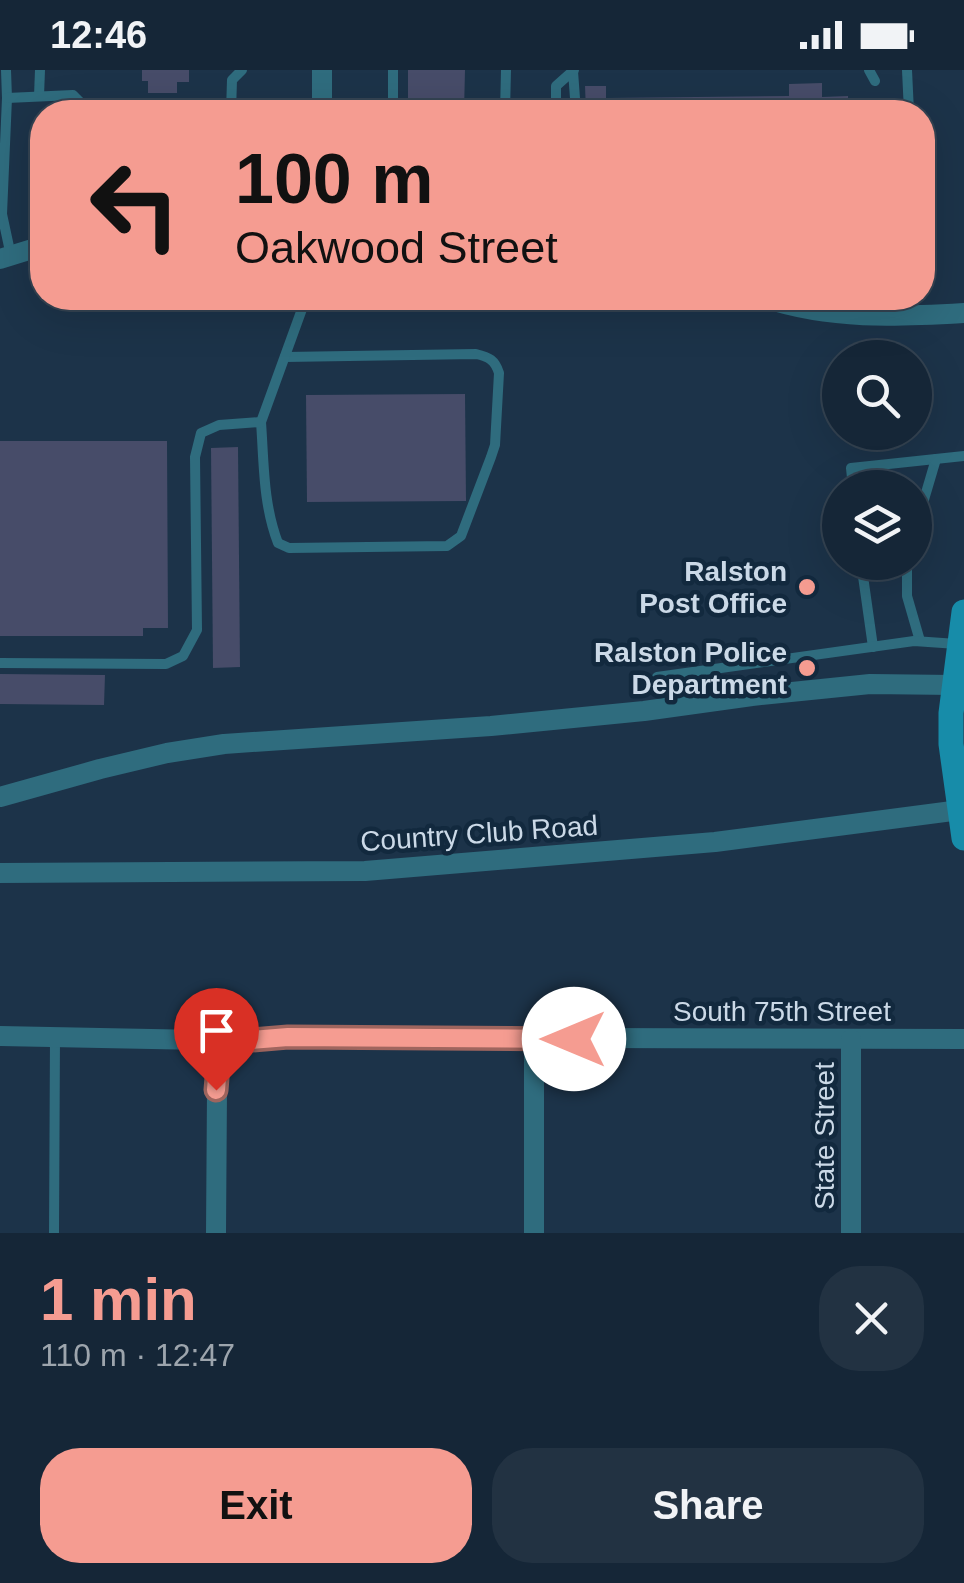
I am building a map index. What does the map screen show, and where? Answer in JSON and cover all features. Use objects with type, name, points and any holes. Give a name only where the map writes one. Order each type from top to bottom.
[{"type":"main road","points":[[964,612],[954,685],[958,715],[952,744],[964,838]]},
{"type":"street","points":[[322,70],[322,100]]},
{"type":"street","points":[[6,258],[30,250]]},
{"type":"street","points":[[811,310],[876,317],[964,313]]},
{"type":"street","points":[[0,797],[167,753],[224,744],[509,724],[870,684],[954,685]]},
{"type":"street","name":"Country Club Road","points":[[0,873],[365,870],[715,842],[960,810]]},
{"type":"street","name":"South 75th Street","points":[[0,1036],[220,1040],[964,1039]]},
{"type":"street","points":[[534,1039],[534,1233]]},
{"type":"street","name":"State Street","points":[[851,1039],[851,1233]]},
{"type":"street","points":[[216,1233],[220,1040]]},
{"type":"lane","points":[[6,70],[2,214],[6,258]]},
{"type":"lane","points":[[39,96],[40,70]]},
{"type":"lane","points":[[231,100],[232,80],[242,70]]},
{"type":"lane","points":[[393,70],[393,100]]},
{"type":"lane","points":[[505,100],[506,70]]},
{"type":"lane","points":[[556,100],[556,86],[573,70]]},
{"type":"lane","points":[[573,70],[576,100]]},
{"type":"lane","points":[[868,70],[874,81]]},
{"type":"lane","points":[[907,70],[908,100]]},
{"type":"lane","points":[[8,98],[73,95],[78,100]]},
{"type":"lane","points":[[286,357],[476,354],[496,363],[499,372],[494,445],[461,536],[447,546],[289,548],[278,543],[265,492],[262,422],[302,310]]},
{"type":"lane","points":[[0,663],[166,664],[183,656],[197,630],[194,457],[201,433],[219,424],[262,422]]},
{"type":"lane","points":[[851,470],[964,456]]},
{"type":"lane","points":[[932,473],[936,459]]},
{"type":"lane","points":[[864,580],[873,647]]},
{"type":"lane","points":[[907,580],[920,641]]},
{"type":"lane","points":[[657,677],[920,641],[958,644]]},
{"type":"lane","points":[[54,1233],[56,1037]]},
{"type":"building","points":[[142,70],[189,70],[189,82],[177,82],[177,93],[148,93],[148,81],[142,81]]},
{"type":"building","points":[[408,70],[465,70],[464,100],[408,100]]},
{"type":"building","points":[[822,83],[822,97],[848,96],[848,100],[586,100],[585,86],[606,86],[606,98],[789,96],[789,84]]},
{"type":"building","points":[[465,394],[466,501],[307,502],[306,395]]},
{"type":"building","points":[[0,441],[167,441],[168,628],[143,628],[143,636],[0,636]]},
{"type":"building","points":[[238,447],[240,667],[213,668],[211,448]]},
{"type":"building","points":[[0,674],[105,675],[104,705],[0,704]]},
{"type":"place","name":"Ralston Post Office","points":[[807,587]]},
{"type":"place","name":"Ralston Police Department","points":[[807,668]]},
{"type":"route","points":[[216,1090],[220,1040],[574,1039]]}]
